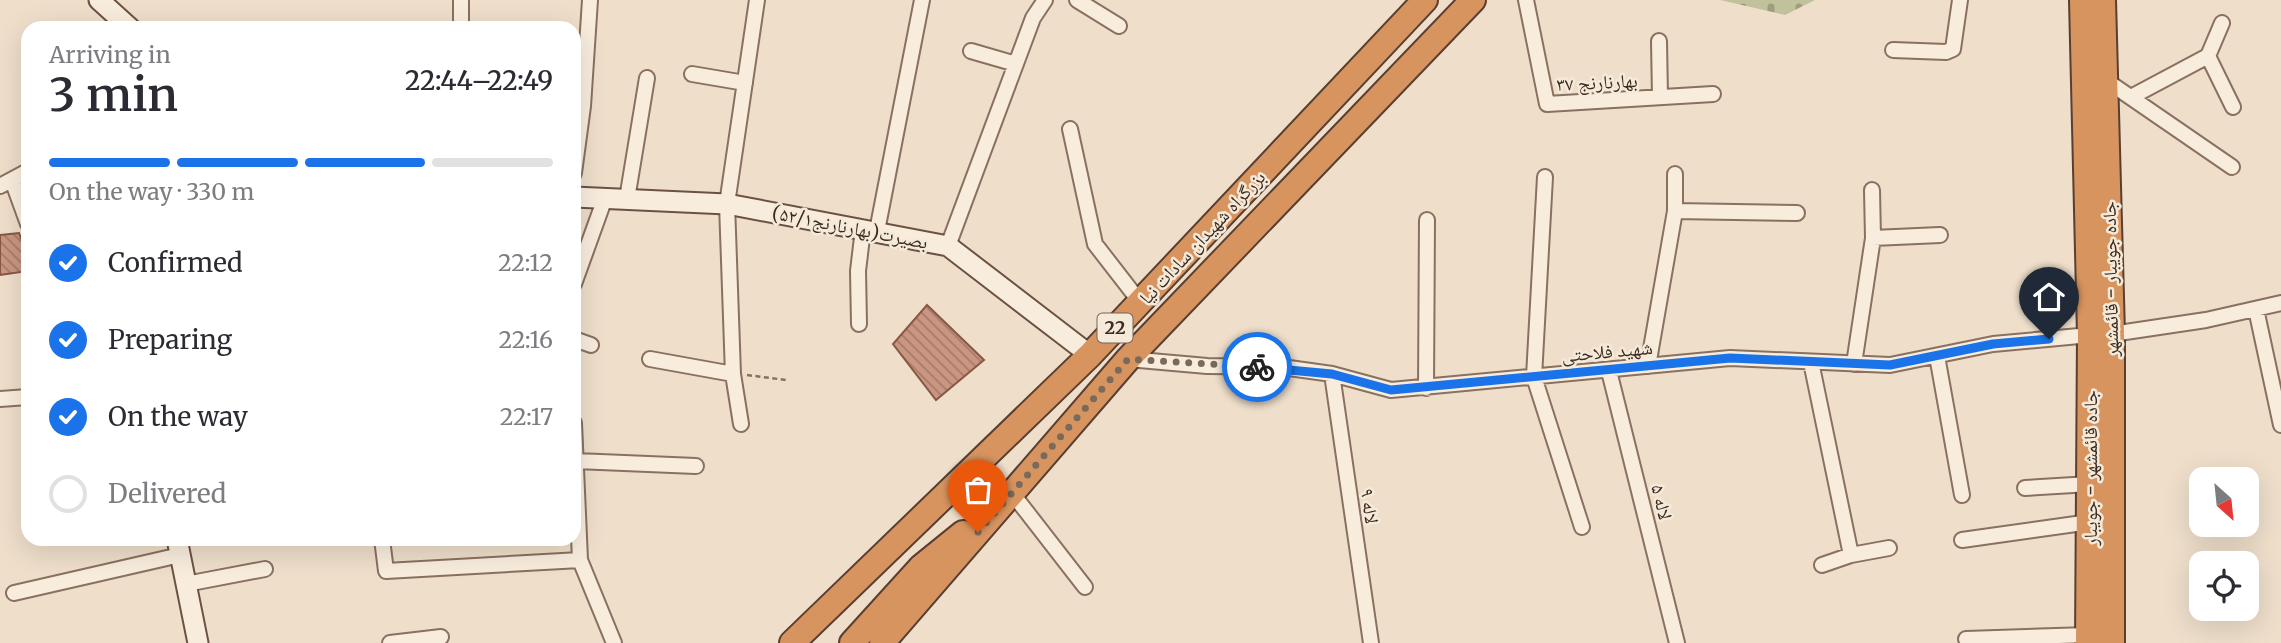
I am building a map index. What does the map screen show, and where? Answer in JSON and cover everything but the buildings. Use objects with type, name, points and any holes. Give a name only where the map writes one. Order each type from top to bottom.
[{"type":"highway","name":"بزرگراه شهیدان سادات نیا","points":[[794,642],[1090,355],[1425,0]]},
{"type":"highway","name":"بزرگراه شهیدان سادات نیا","points":[[891,639],[1128,359],[1473,0]]},
{"type":"highway","name":"جاده قائمشهر - جویبار","points":[[2082,0],[2101,335],[2090,484],[2088,639]]},
{"type":"highway","name":"جاده جویبار - قائمشهر","points":[[2103,0],[2101,335],[2112,643]]},
{"type":"highway","points":[[852,643],[920,567],[1012,493]]},
{"type":"street","points":[[99,0],[122,21]]},
{"type":"street","points":[[461,0],[461,21]]},
{"type":"street","points":[[581,121],[590,0]]},
{"type":"street","points":[[741,424],[733,374],[727,204],[757,0]]},
{"type":"street","points":[[859,324],[858,271],[870,230],[922,0]]},
{"type":"street","points":[[948,246],[1032,18],[1045,0]]},
{"type":"street","points":[[1077,0],[1119,26]]},
{"type":"street","name":"بهارنارنج ۳۷","points":[[1526,0],[1548,104],[1713,94]]},
{"type":"street","points":[[1893,50],[1946,52],[1953,49],[1960,0]]},
{"type":"street","points":[[2131,97],[2208,56],[2222,23]]},
{"type":"street","points":[[1659,41],[1660,97]]},
{"type":"street","points":[[971,51],[1016,64]]},
{"type":"street","points":[[2208,56],[2233,107]]},
{"type":"street","points":[[692,74],[745,83]]},
{"type":"street","points":[[627,199],[647,78]]},
{"type":"street","points":[[2104,79],[2232,167]]},
{"type":"street","points":[[1070,130],[1095,244],[1140,302]]},
{"type":"street","points":[[1647,366],[1675,211],[1675,174]]},
{"type":"street","points":[[1545,177],[1534,377],[1582,527]]},
{"type":"street","points":[[6,183],[21,211]]},
{"type":"street","points":[[1854,364],[1873,238],[1872,190]]},
{"type":"street","name":"بصیرت(بهارنارنج۵۲/۱)","points":[[581,197],[727,204],[948,246],[1090,355]]},
{"type":"street","points":[[581,265],[605,198]]},
{"type":"street","points":[[1675,211],[1797,213]]},
{"type":"street","points":[[1426,388],[1427,220]]},
{"type":"street","points":[[1873,238],[1940,235]]},
{"type":"street","name":"شهید فلاحتی","points":[[1128,359],[1207,366],[1282,367],[1332,374],[1391,390],[1730,358],[1890,365],[1993,344],[2101,335],[2281,303]]},
{"type":"street","points":[[2256,309],[2281,425]]},
{"type":"street","points":[[581,342],[590,345]]},
{"type":"street","points":[[1937,356],[1962,495]]},
{"type":"street","points":[[650,359],[733,374]]},
{"type":"street","points":[[1811,362],[1851,555]]},
{"type":"street","name":"لاله ۵","points":[[1609,371],[1677,643]]},
{"type":"street","name":"لاله ۹","points":[[1332,374],[1371,643]]},
{"type":"street","points":[[0,399],[21,398]]},
{"type":"street","points":[[581,461],[696,466]]},
{"type":"street","points":[[2025,488],[2090,484]]},
{"type":"street","points":[[1012,493],[1085,587]]},
{"type":"street","points":[[1962,540],[2090,522]]},
{"type":"street","points":[[383,546],[386,571],[580,560]]},
{"type":"street","points":[[579,546],[580,560],[614,643]]},
{"type":"street","points":[[14,593],[179,547],[198,643]]},
{"type":"street","points":[[1822,565],[1851,555],[1889,548]]},
{"type":"street","points":[[186,584],[265,569]]},
{"type":"street","points":[[390,643],[441,637]]},
{"type":"street","points":[[1966,639],[2088,639]]},
{"type":"path","points":[[733,374],[786,380]]},
{"type":"green space","points":[[1720,0],[1815,0],[1785,15]]},
{"type":"way so far","points":[[978,532],[1128,359],[1257,367]]},
{"type":"route","points":[[1257,367],[1282,367],[1332,374],[1391,390],[1457,386],[1730,358],[1890,365],[1993,344],[2049,339]]}]
